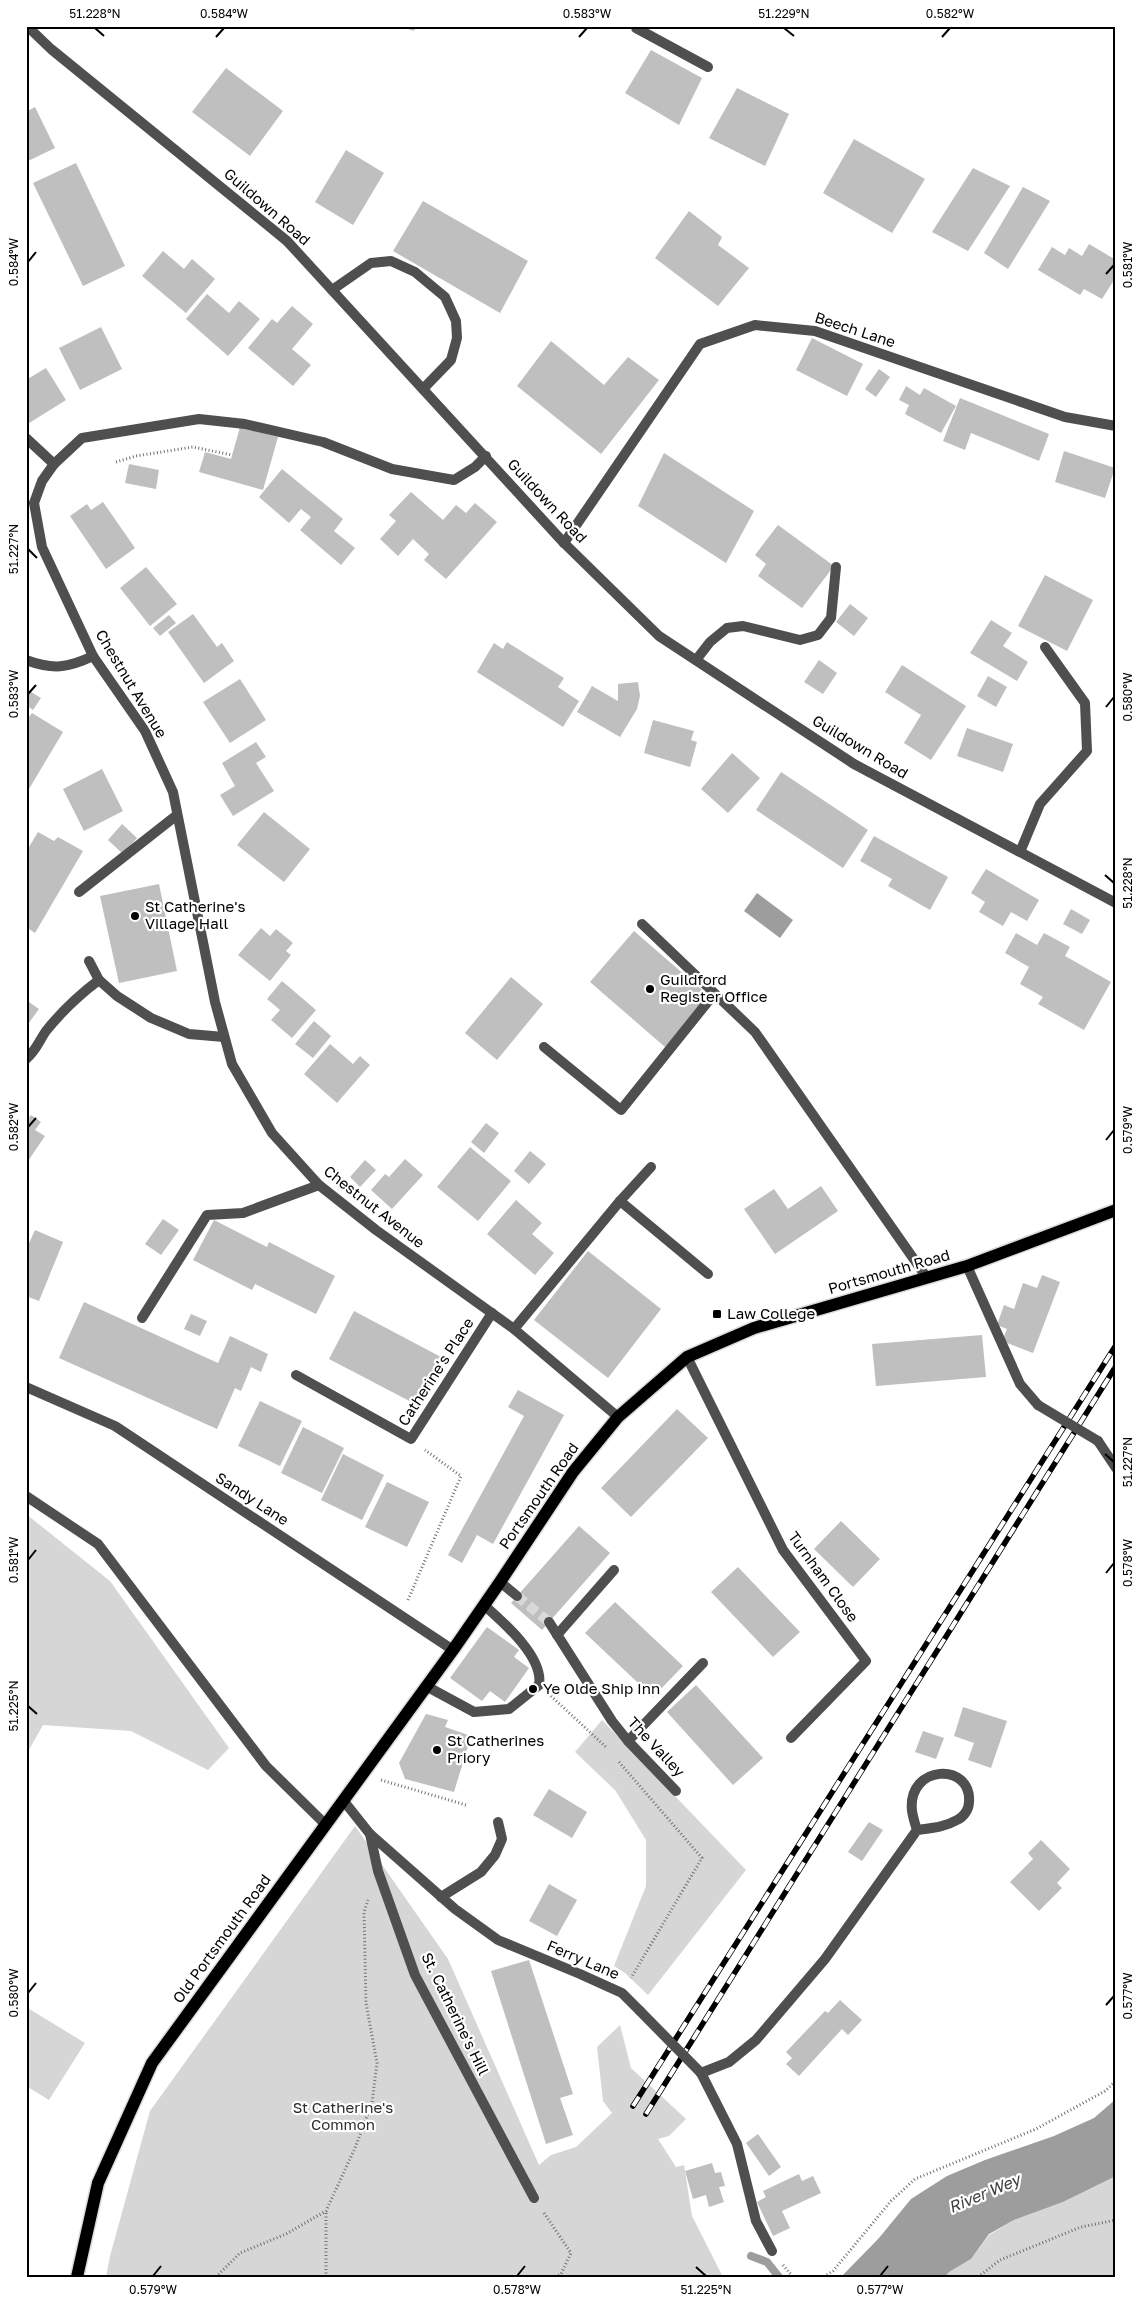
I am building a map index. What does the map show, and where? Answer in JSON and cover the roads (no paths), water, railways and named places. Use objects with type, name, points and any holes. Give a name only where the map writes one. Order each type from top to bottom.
[{"type":"main road","name":"Portsmouth Road","points":[[453,1650],[573,1472],[618,1417],[687,1356],[754,1328],[967,1266],[1116,1210]]},
{"type":"main road","name":"Old Portsmouth Road","points":[[77,2277],[98,2183],[152,2063],[453,1650]]},
{"type":"street","name":"Guildown Road","points":[[27,26],[51,49],[287,241],[564,543],[659,636],[854,764],[1116,903]]},
{"type":"street","points":[[636,26],[636,28],[708,67]]},
{"type":"street","points":[[332,290],[371,263],[391,261],[414,272],[445,297],[456,321],[458,338],[451,360],[423,389]]},
{"type":"street","name":"Beech Lane","points":[[564,543],[700,344],[755,325],[815,331],[1065,418],[1116,426]]},
{"type":"street","name":"Chestnut Avenue","points":[[486,456],[475,467],[454,480],[392,469],[323,442],[245,424],[199,419],[82,438],[54,464],[42,481],[34,503],[42,546],[93,656],[145,731],[172,792],[215,1002],[224,1037],[232,1064],[272,1132],[319,1185],[376,1230],[514,1329],[618,1417]]},
{"type":"street","points":[[26,438],[54,464]]},
{"type":"street","points":[[696,660],[710,642],[727,628],[742,626],[800,640],[818,635],[831,618],[836,567]]},
{"type":"street","points":[[1020,852],[1040,804],[1087,751],[1085,703],[1045,647]]},
{"type":"street","points":[[26,660],[42,666],[72,666],[93,656]]},
{"type":"street","points":[[79,892],[177,815]]},
{"type":"street","points":[[642,924],[755,1032],[927,1278]]},
{"type":"street","points":[[89,961],[99,980],[117,996],[151,1018],[189,1034],[224,1037]]},
{"type":"street","points":[[26,1059],[35,1052],[45,1032],[71,1002],[99,980]]},
{"type":"street","points":[[544,1047],[621,1110],[714,994]]},
{"type":"street","points":[[514,1329],[620,1201],[652,1167]]},
{"type":"street","points":[[142,1318],[207,1215],[243,1213],[319,1185]]},
{"type":"street","points":[[620,1201],[708,1274]]},
{"type":"street","points":[[967,1266],[1020,1384],[1038,1405],[1098,1441],[1116,1468]]},
{"type":"street","name":"Catherine's Place","points":[[296,1375],[411,1438],[492,1313]]},
{"type":"street","name":"Turnham Close","points":[[687,1356],[783,1550],[866,1661],[791,1738]]},
{"type":"street","name":"Sandy Lane","points":[[26,1387],[115,1426],[453,1650]]},
{"type":"street","points":[[26,1496],[98,1544],[266,1766],[325,1824]]},
{"type":"street","points":[[557,1635],[614,1570]]},
{"type":"street","points":[[500,1582],[517,1596]]},
{"type":"street","points":[[426,1686],[474,1712],[509,1708],[539,1685],[541,1675],[519,1636],[484,1605]]},
{"type":"street","name":"The Valley","points":[[549,1622],[600,1704],[628,1741],[676,1791]]},
{"type":"street","points":[[628,1741],[703,1663]]},
{"type":"street","points":[[701,2073],[729,2062],[756,2040],[825,1959],[917,1830],[941,1826],[960,1819],[969,1808],[970,1795],[963,1782],[949,1774],[934,1774],[922,1780],[914,1793],[912,1810],[917,1830]]},
{"type":"street","name":"Ferry Lane","points":[[343,1800],[370,1834],[441,1897],[498,1940],[622,1993],[701,2073],[737,2144],[756,2221],[772,2252]]},
{"type":"street","points":[[441,1897],[481,1872],[495,1855],[502,1839],[498,1822]]},
{"type":"street","name":"St. Catherine's Hill","points":[[370,1834],[378,1871],[416,1974],[534,2198]]},
{"type":"water","points":[[757,893],[793,920],[780,938],[744,911]]},
{"type":"water","name":"River Wey","points":[[1116,2099],[1116,2176],[1063,2202],[1014,2220],[989,2234],[971,2259],[949,2272],[945,2277],[841,2277],[879,2238],[911,2199],[947,2176],[985,2160],[1054,2136],[1094,2118]]},
{"type":"waterway","points":[[751,2256],[767,2262],[779,2277]]},
{"type":"tunnel","points":[[517,1596],[549,1622]]},
{"type":"railway","points":[[633,2106],[1116,1345]]},
{"type":"railway","points":[[646,2114],[1116,1366]]},
{"type":"place","name":"St Catherine's Village Hall","points":[[135,916]]},
{"type":"place","name":"Guildford Register Office","points":[[650,989]]},
{"type":"place","name":"Law College","points":[[717,1314]]},
{"type":"place","name":"Ye Olde Ship Inn","points":[[533,1689]]},
{"type":"place","name":"St Catherines Priory","points":[[437,1750]]},
{"type":"park label","name":"St Catherine's Common","points":[[343,2116]]}]
